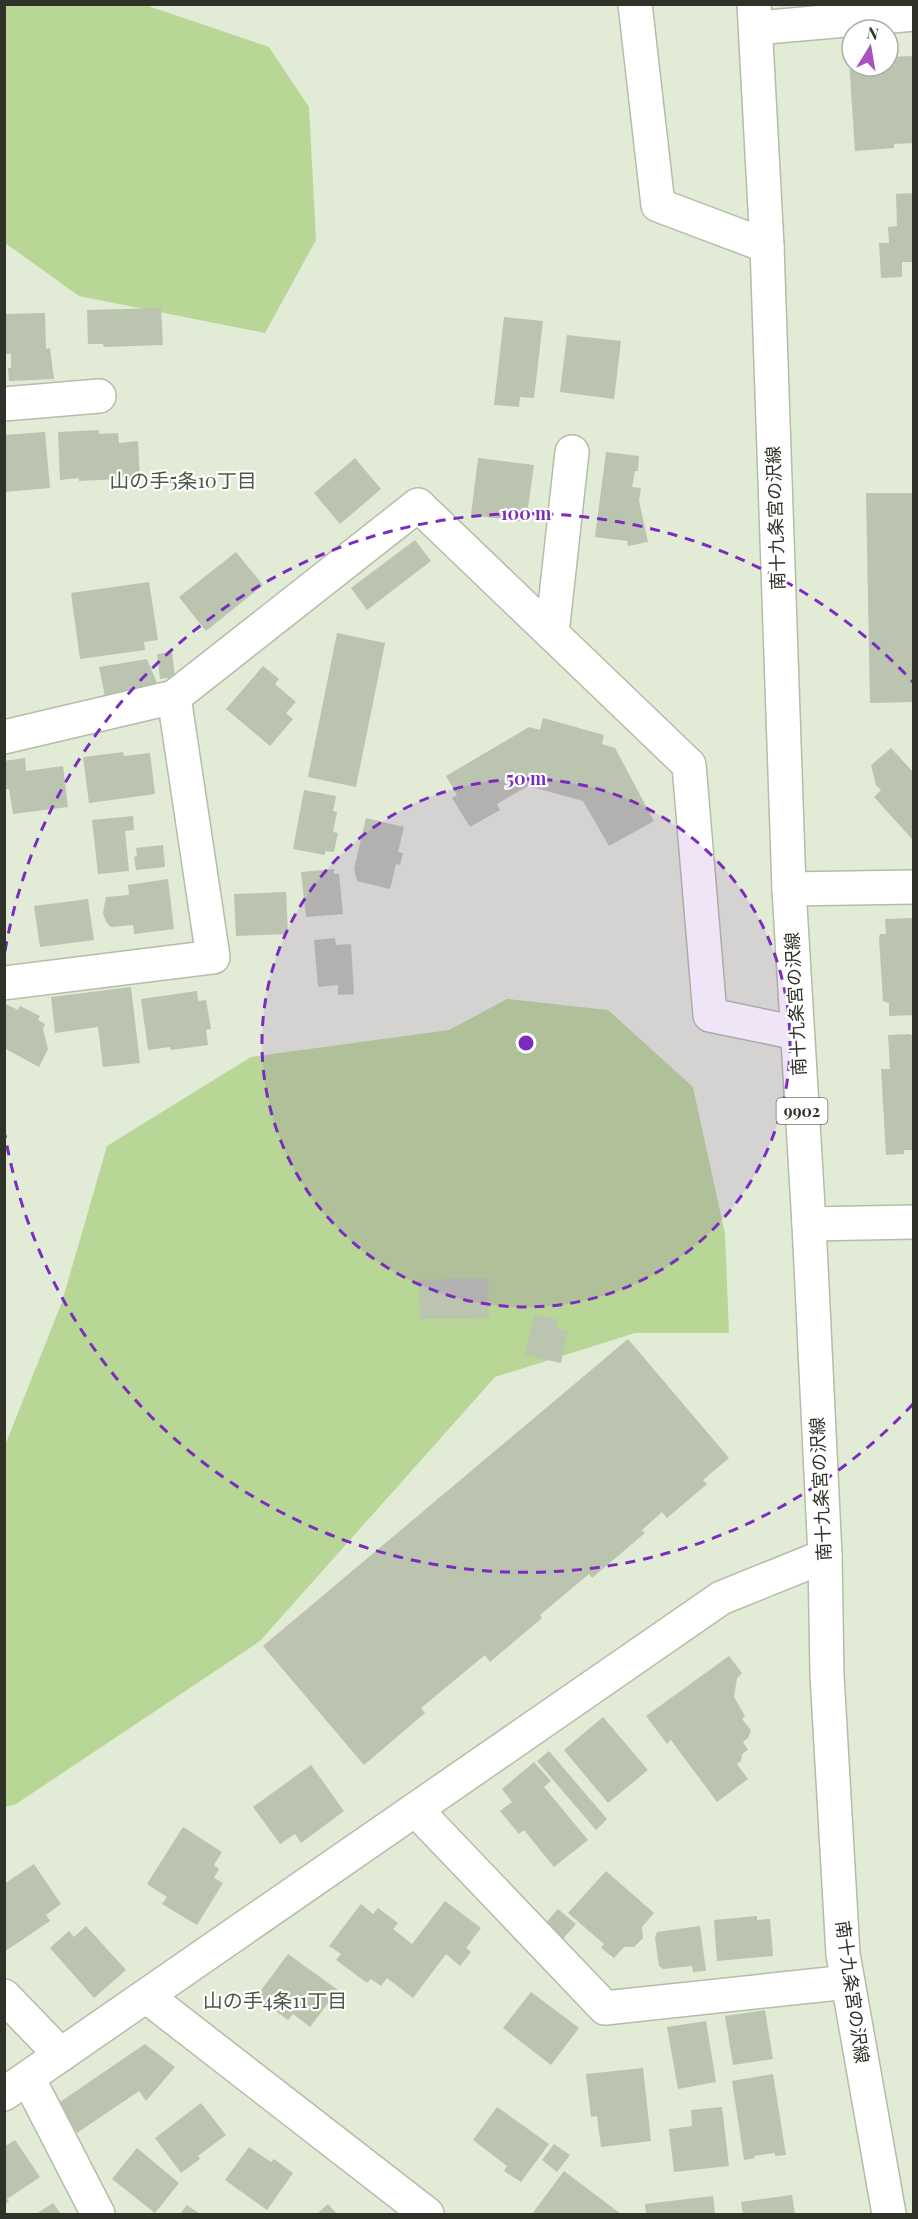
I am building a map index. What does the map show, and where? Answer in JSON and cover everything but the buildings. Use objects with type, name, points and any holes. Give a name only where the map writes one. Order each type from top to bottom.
[{"type":"street","points":[[634,4],[658,205],[767,246]]},
{"type":"street","points":[[755,16],[914,14]]},
{"type":"street","name":"南十九条宮の沢線","points":[[755,16],[767,246],[789,889],[809,1224],[825,1556],[827,1687],[843,1954],[889,2214]]},
{"type":"street","points":[[4,404],[99,396]]},
{"type":"street","points":[[552,633],[572,452]]},
{"type":"street","points":[[4,737],[174,697],[418,505],[689,765],[710,1015],[797,1033]]},
{"type":"street","points":[[4,983],[213,957],[174,697]]},
{"type":"street","points":[[789,889],[914,886]]},
{"type":"street","points":[[809,1224],[914,1222]]},
{"type":"street","points":[[98,2214],[16,2086],[721,1598],[825,1556]]},
{"type":"street","points":[[416,1810],[605,2008],[848,1982]]},
{"type":"street","points":[[4,1996],[61,2055]]},
{"type":"street","points":[[146,1996],[427,2214]]},
{"type":"green space","points":[[5,5],[145,5],[269,47],[309,107],[316,240],[265,333],[79,296],[5,243]]},
{"type":"green space","points":[[507,999],[608,1010],[693,1087],[725,1234],[729,1333],[635,1333],[495,1377],[260,1641],[16,1804],[5,1807],[4,1448],[62,1302],[107,1146],[251,1057],[449,1030]]},
{"type":"district","name":"山の手5条10丁目","points":[[183,481]]},
{"type":"district","name":"山の手4条11丁目","points":[[275,2001]]}]
